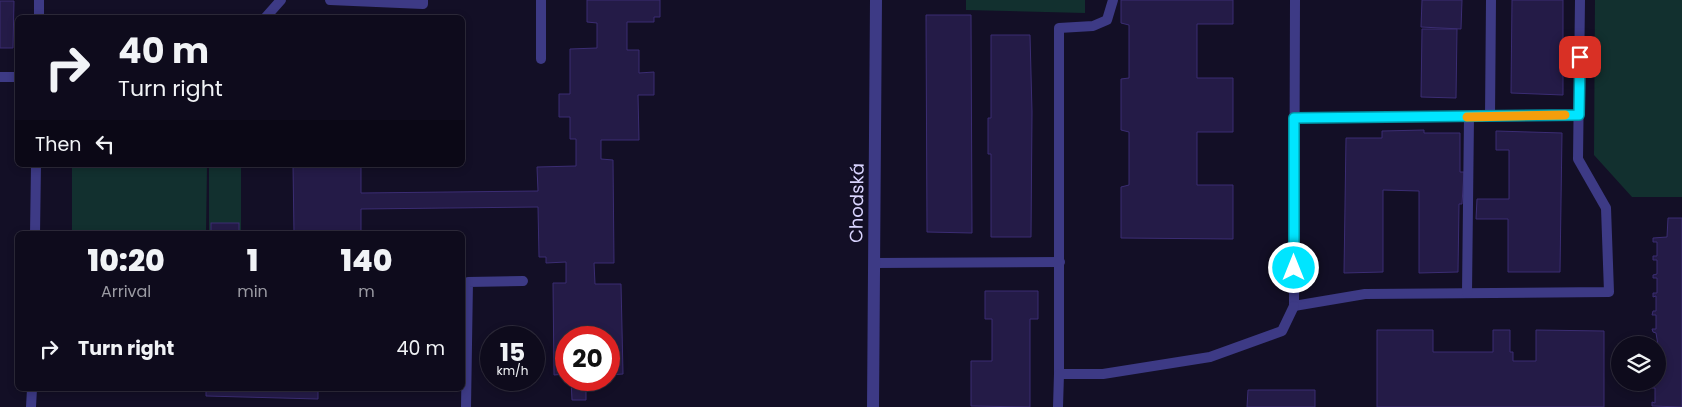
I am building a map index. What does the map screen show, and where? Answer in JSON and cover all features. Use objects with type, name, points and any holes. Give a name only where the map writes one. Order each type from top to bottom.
[{"type":"street","name":"Chodská","points":[[874,407],[876,0]]},
{"type":"lane","points":[[39,0],[39,15]]},
{"type":"lane","points":[[268,15],[281,0]]},
{"type":"lane","points":[[330,0],[422,4],[422,0]]},
{"type":"lane","points":[[541,0],[541,59]]},
{"type":"lane","points":[[1058,407],[1060,262],[1059,28],[1093,26],[1107,20],[1113,0]]},
{"type":"lane","points":[[1059,374],[1103,374],[1210,357],[1282,331],[1294,306],[1294,0]]},
{"type":"lane","points":[[1490,116],[1491,0]]},
{"type":"lane","points":[[1294,306],[1365,294],[1609,292],[1606,208],[1578,159],[1580,0]]},
{"type":"lane","points":[[0,77],[15,77]]},
{"type":"lane","points":[[1294,118],[1579,115]]},
{"type":"lane","points":[[1468,293],[1469,117]]},
{"type":"lane","points":[[35,231],[36,167]]},
{"type":"lane","points":[[874,263],[1060,262]]},
{"type":"lane","points":[[466,407],[468,282],[523,281]]},
{"type":"lane","points":[[32,391],[32,407]]},
{"type":"green space","points":[[966,0],[1085,0],[1085,13],[966,10]]},
{"type":"green space","points":[[1595,0],[1682,0],[1682,197],[1632,197],[1594,155]]},
{"type":"green space","points":[[72,167],[207,167],[206,231],[72,231]]},
{"type":"green space","points":[[209,167],[241,167],[241,231],[209,231]]},
{"type":"building","points":[[587,0],[660,0],[660,17],[654,17],[654,22],[627,22],[627,50],[639,50],[639,73],[654,72],[654,95],[638,95],[639,140],[601,140],[601,159],[613,160],[614,263],[594,263],[595,284],[621,284],[623,374],[620,374],[620,326],[555,326],[554,375],[553,283],[566,283],[566,262],[546,263],[546,257],[539,257],[538,207],[361,209],[361,231],[294,231],[293,167],[361,167],[361,193],[538,191],[537,167],[576,166],[576,139],[570,139],[570,117],[559,117],[559,94],[570,94],[570,49],[597,48],[597,23],[587,22]]},
{"type":"building","points":[[1121,0],[1233,0],[1233,24],[1197,24],[1197,78],[1233,78],[1233,132],[1197,132],[1197,185],[1233,185],[1233,239],[1121,238],[1121,187],[1129,185],[1129,132],[1121,130],[1121,79],[1129,78],[1129,25],[1121,23]]},
{"type":"building","points":[[1422,0],[1462,0],[1461,29],[1421,27]]},
{"type":"building","points":[[1512,0],[1563,0],[1563,95],[1511,93]]},
{"type":"building","points":[[0,1],[14,1],[13,48],[0,48]]},
{"type":"building","points":[[926,15],[971,15],[972,233],[927,232]]},
{"type":"building","points":[[1422,29],[1457,29],[1456,98],[1421,97]]},
{"type":"building","points":[[991,35],[1030,35],[1032,112],[1031,237],[991,237],[991,154],[988,154],[988,118],[991,118]]},
{"type":"building","points":[[1424,130],[1424,133],[1460,133],[1460,172],[1464,172],[1462,204],[1459,204],[1458,272],[1419,273],[1419,191],[1383,190],[1383,272],[1344,273],[1346,138],[1382,138],[1382,131]]},
{"type":"building","points":[[1496,131],[1562,133],[1560,272],[1508,272],[1508,219],[1476,219],[1477,199],[1509,199],[1509,150],[1496,150]]},
{"type":"building","points":[[1668,218],[1682,218],[1682,407],[1652,406],[1652,402],[1655,403],[1655,391],[1666,391],[1666,336],[1656,336],[1652,329],[1656,329],[1656,315],[1652,315],[1653,311],[1656,311],[1656,296],[1653,297],[1653,293],[1657,293],[1657,278],[1653,278],[1653,275],[1657,274],[1657,260],[1653,260],[1653,256],[1657,256],[1657,242],[1653,242],[1653,238],[1667,237]]},
{"type":"building","points":[[211,223],[239,223],[239,231],[211,231]]},
{"type":"building","points":[[985,291],[1038,291],[1038,319],[1030,319],[1030,407],[971,406],[971,361],[992,361],[992,319],[985,319]]},
{"type":"building","points":[[1377,330],[1433,330],[1433,352],[1493,352],[1493,330],[1510,330],[1510,352],[1513,352],[1513,361],[1536,361],[1536,330],[1604,331],[1604,407],[1377,407]]},
{"type":"building","points":[[1248,390],[1315,390],[1315,407],[1247,407]]},
{"type":"building","points":[[206,391],[318,391],[318,399],[206,396]]},
{"type":"building","points":[[572,391],[586,391],[586,400],[572,400]]},
{"type":"slow traffic","points":[[1467,117],[1565,115]]},
{"type":"route","points":[[1294,268],[1294,118],[1579,115],[1580,57]]}]
